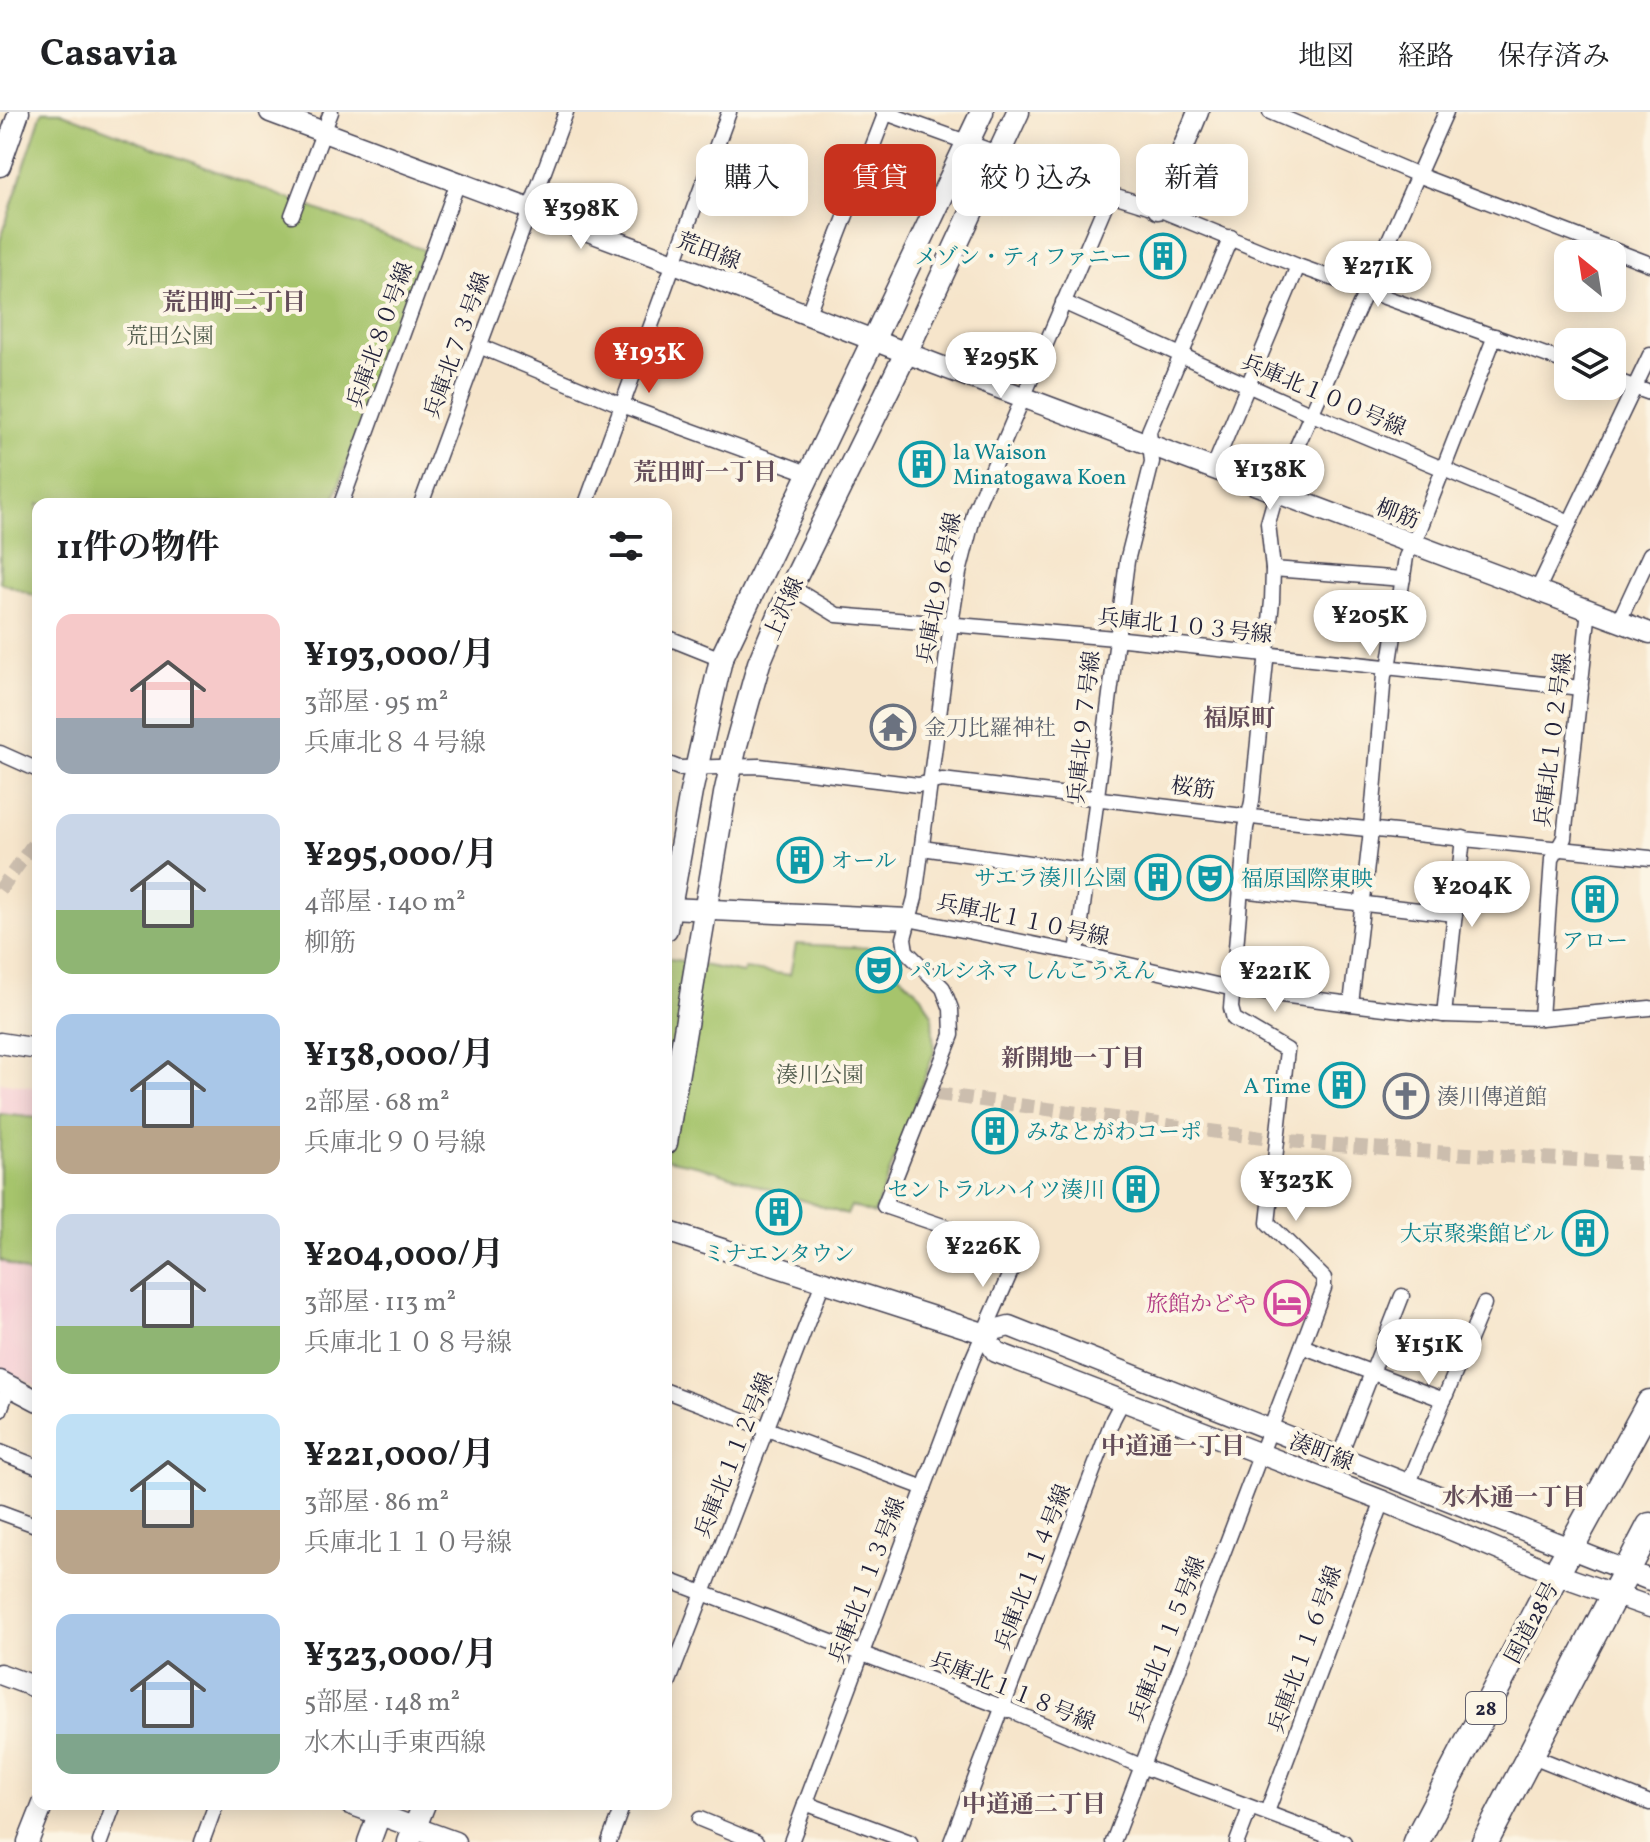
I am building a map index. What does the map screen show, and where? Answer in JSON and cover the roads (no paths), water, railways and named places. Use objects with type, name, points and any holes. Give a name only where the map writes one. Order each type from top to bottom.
[{"type":"highway","name":"国道28号","points":[[1416,1842],[1556,1574],[1650,1403]]},
{"type":"highway","points":[[1485,1842],[1530,1755],[1630,1582],[1650,1526]]},
{"type":"main road","name":"上沢線","points":[[672,897],[721,659],[982,112]]},
{"type":"main road","name":"上沢線","points":[[1002,144],[1018,112]]},
{"type":"main road","name":"上沢線","points":[[672,1109],[731,767],[759,663],[791,587],[906,353],[968,216]]},
{"type":"main road","points":[[369,1842],[381,1810]]},
{"type":"main road","points":[[412,1835],[422,1810]]},
{"type":"street","points":[[0,166],[19,112]]},
{"type":"street","name":"荒田線","points":[[270,112],[808,313],[906,353]]},
{"type":"street","points":[[292,215],[331,112]]},
{"type":"street","name":"兵庫北７３号線","points":[[423,498],[566,112]]},
{"type":"street","points":[[588,498],[729,112]]},
{"type":"street","points":[[808,313],[885,112],[973,144]]},
{"type":"street","points":[[1185,144],[1198,112]]},
{"type":"street","points":[[1270,112],[1418,175],[1650,264]]},
{"type":"street","points":[[1234,989],[1240,890],[1268,656],[1273,569],[1268,523],[1277,491],[1446,112]]},
{"type":"street","name":"兵庫北８０号線","points":[[343,498],[458,182]]},
{"type":"street","name":"兵庫北９６号線","points":[[930,1092],[952,1035],[951,1009],[943,988],[906,951],[904,938],[915,898],[959,573],[975,510],[1100,216]]},
{"type":"street","points":[[1176,216],[1298,266],[1554,358]]},
{"type":"street","name":"兵庫北９７号線","points":[[1077,953],[1115,638],[1127,561],[1152,462],[1153,446],[1149,431],[1231,237]]},
{"type":"street","points":[[1213,469],[1298,266]]},
{"type":"street","name":"兵庫北１００号線","points":[[1063,302],[1312,414],[1570,522]]},
{"type":"street","points":[[1351,1004],[1386,669],[1390,662],[1406,557],[1495,336]]},
{"type":"street","points":[[479,346],[621,405],[808,473]]},
{"type":"street","name":"柳筋","points":[[906,353],[1650,633]]},
{"type":"street","points":[[1537,591],[1650,355]]},
{"type":"street","points":[[1626,384],[1650,393]]},
{"type":"street","points":[[1619,621],[1650,554]]},
{"type":"street","points":[[1273,569],[1403,579]]},
{"type":"street","name":"兵庫北１０３号線","points":[[791,587],[837,615],[1115,638],[1581,688]]},
{"type":"street","name":"兵庫北１０２号線","points":[[1541,1018],[1552,859],[1564,838],[1589,609]]},
{"type":"street","points":[[672,639],[721,659]]},
{"type":"street","points":[[0,753],[32,767]]},
{"type":"street","name":"桜筋","points":[[672,765],[679,768],[759,766],[918,785],[942,780],[1650,858]]},
{"type":"street","points":[[1444,1015],[1463,838]]},
{"type":"street","points":[[922,848],[1087,871]]},
{"type":"street","points":[[1240,890],[1455,914]]},
{"type":"street","name":"兵庫北１１０号線","points":[[672,917],[707,910],[908,919],[1234,989],[1444,1015],[1541,1018],[1650,1008]]},
{"type":"street","name":"兵庫北１１５号線","points":[[1113,1842],[1324,1288],[1324,1278],[1268,1223],[1287,1050],[1234,1019],[1231,1008],[1234,989]]},
{"type":"street","points":[[0,1043],[32,1048]]},
{"type":"street","name":"兵庫北１１３号線","points":[[791,1842],[983,1333],[1015,1262],[1014,1250],[884,1206],[930,1092]]},
{"type":"street","name":"湊町線","points":[[672,1233],[983,1333],[1009,1326],[1571,1547],[1630,1582],[1650,1607]]},
{"type":"street","name":"兵庫北１１２号線","points":[[672,1673],[823,1282]]},
{"type":"street","points":[[1339,1457],[1402,1296]]},
{"type":"street","points":[[1408,1485],[1484,1304]]},
{"type":"street","name":"湊町線","points":[[983,1333],[996,1352],[1383,1501],[1556,1574],[1630,1582]]},
{"type":"street","points":[[1302,1346],[1444,1400]]},
{"type":"street","points":[[0,1410],[4,1384],[32,1398]]},
{"type":"street","points":[[672,1393],[924,1488]]},
{"type":"street","name":"兵庫北１１４号線","points":[[951,1842],[1113,1419],[1123,1400]]},
{"type":"street","points":[[0,1452],[32,1465]]},
{"type":"street","name":"兵庫北１１６号線","points":[[1267,1812],[1383,1501]]},
{"type":"street","points":[[0,1512],[32,1524]]},
{"type":"street","name":"兵庫北１１８号線","points":[[672,1581],[1002,1707],[1141,1766],[1344,1842]]},
{"type":"street","points":[[0,1674],[32,1686]]},
{"type":"street","points":[[1530,1755],[1650,1803]]},
{"type":"street","points":[[805,1803],[910,1842]]},
{"type":"street","points":[[1237,1842],[1250,1808]]},
{"type":"street","points":[[28,1842],[41,1810]]},
{"type":"street","points":[[100,1842],[112,1810]]},
{"type":"street","points":[[202,1842],[214,1810]]},
{"type":"street","points":[[381,1810],[412,1835],[455,1842]]},
{"type":"street","points":[[609,1842],[621,1810]]},
{"type":"street","points":[[700,1819],[756,1842]]},
{"type":"tunnel","points":[[0,890],[32,846]]},
{"type":"tunnel","points":[[937,1094],[1277,1140],[1650,1164]]},
{"type":"place","name":"メゾン・ティファニー","points":[[1163,256]]},
{"type":"place","name":"la Waison Minatogawa Koen","points":[[922,464]]},
{"type":"place","name":"金刀比羅神社","points":[[893,727]]},
{"type":"place","name":"オール","points":[[800,860]]},
{"type":"place","name":"サエラ湊川公園","points":[[1158,877]]},
{"type":"place","name":"福原国際東映","points":[[1210,878]]},
{"type":"place","name":"アロー","points":[[1595,899]]},
{"type":"place","name":"パルシネマ しんこうえん","points":[[879,970]]},
{"type":"place","name":"A Time","points":[[1342,1085]]},
{"type":"place","name":"湊川傳道館","points":[[1406,1096]]},
{"type":"place","name":"みなとがわコーポ","points":[[995,1131]]},
{"type":"place","name":"セントラルハイツ湊川","points":[[1136,1189]]},
{"type":"place","name":"ミナエンタウン","points":[[779,1212]]},
{"type":"place","name":"大京聚楽館ビル","points":[[1585,1233]]},
{"type":"place","name":"旅館かどや","points":[[1287,1303]]},
{"type":"district","name":"荒田町二丁目","points":[[234,302]]},
{"type":"district","name":"荒田町一丁目","points":[[705,472]]},
{"type":"district","name":"福原町","points":[[1239,718]]},
{"type":"district","name":"新開地一丁目","points":[[1073,1058]]},
{"type":"district","name":"中道通一丁目","points":[[1173,1446]]},
{"type":"district","name":"水木通一丁目","points":[[1514,1497]]},
{"type":"district","name":"中道通二丁目","points":[[1034,1804]]},
{"type":"park label","name":"荒田公園","points":[[170,335]]},
{"type":"park label","name":"湊川公園","points":[[820,1074]]}]
